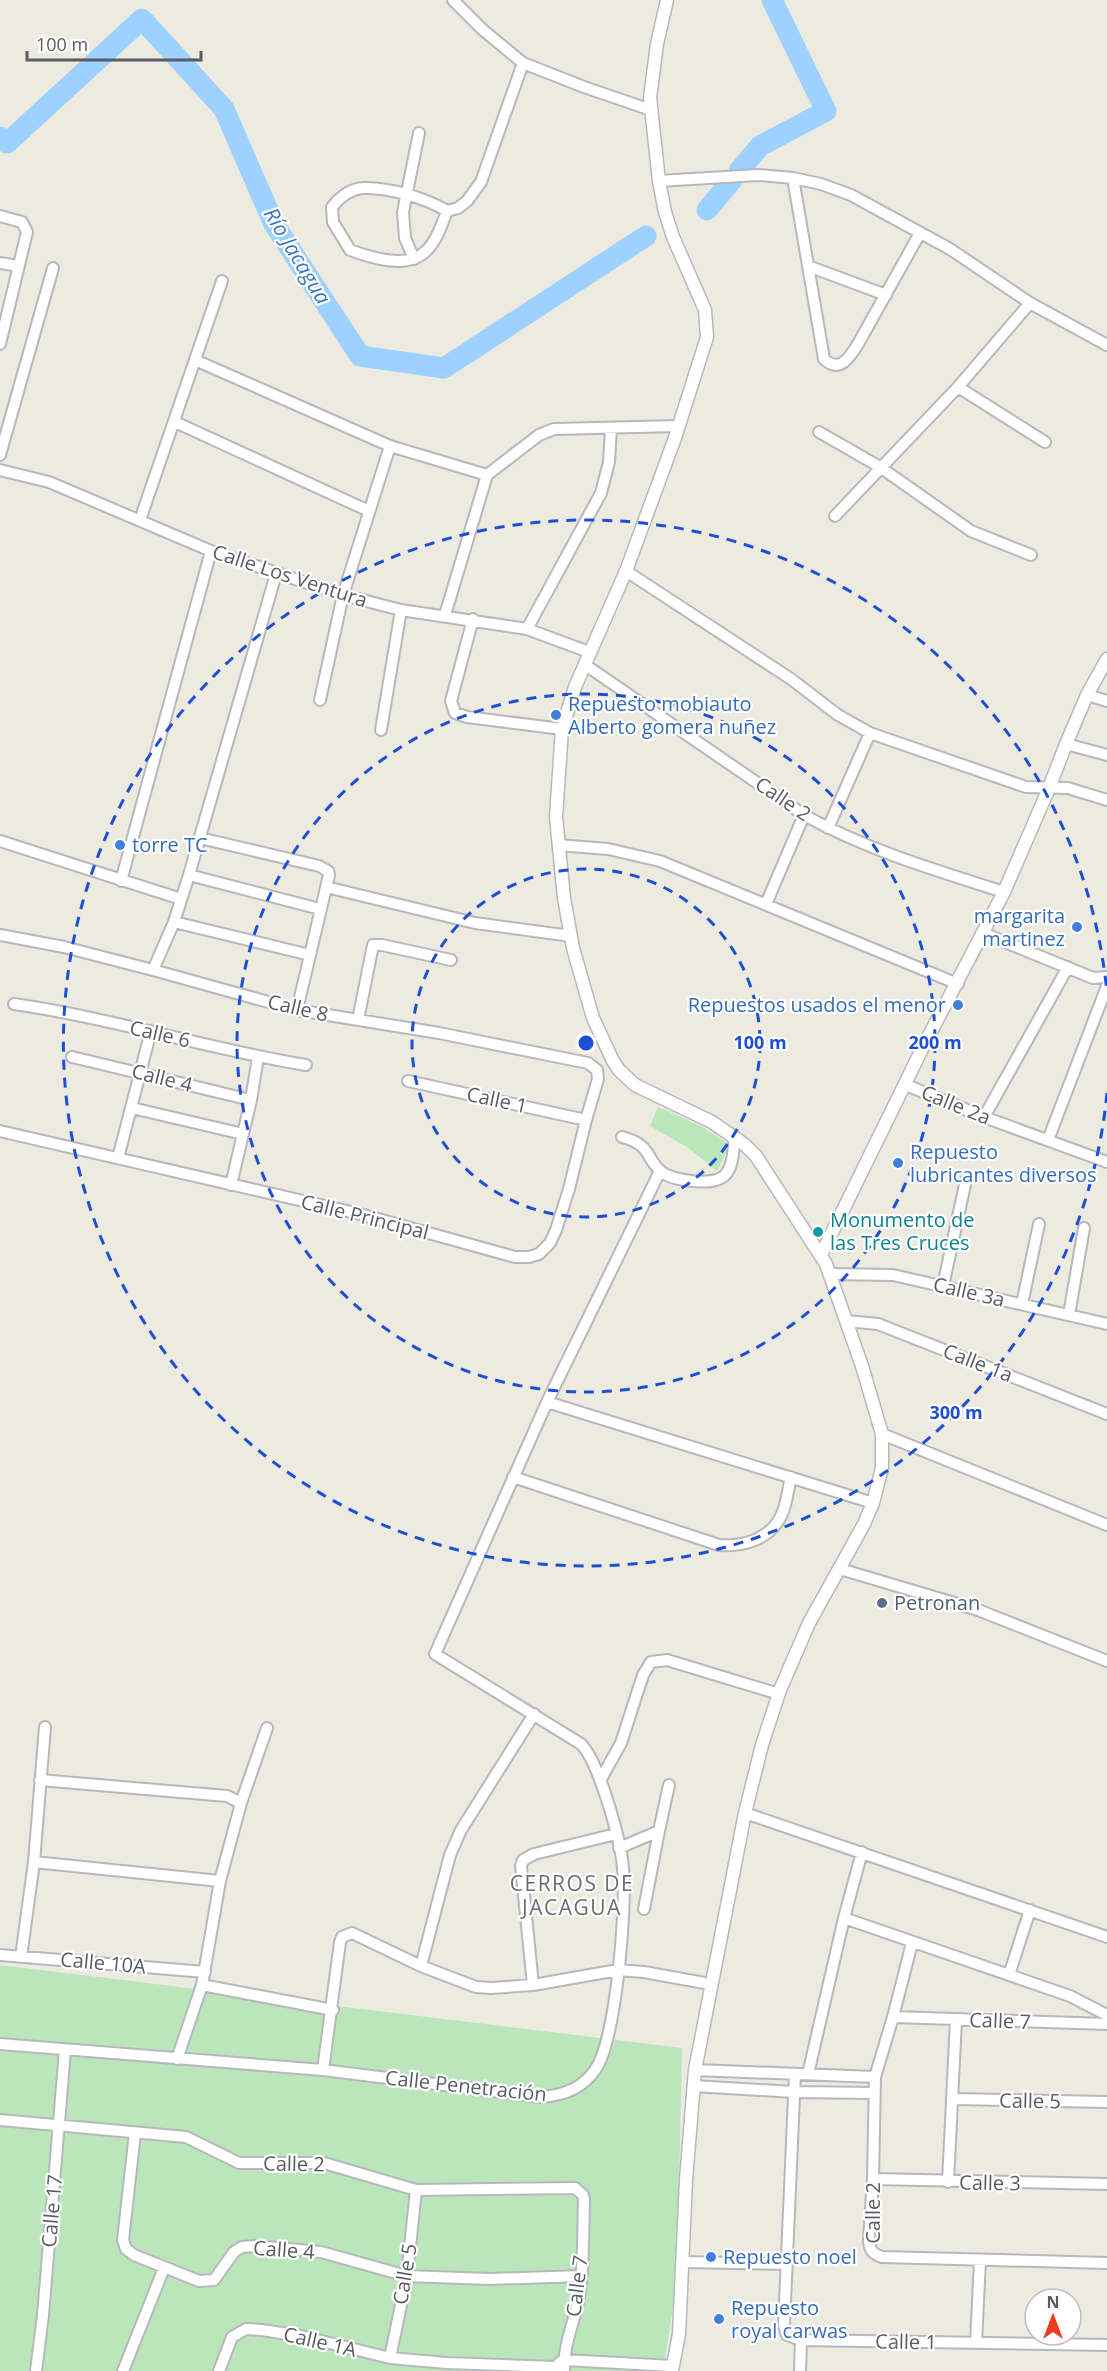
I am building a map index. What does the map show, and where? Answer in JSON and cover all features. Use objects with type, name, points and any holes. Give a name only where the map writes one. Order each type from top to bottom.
[{"type":"street","points":[[453,0],[483,30],[523,63],[651,110]]},
{"type":"street","points":[[668,0],[657,44],[650,98],[651,110],[659,181],[670,229],[700,299],[707,322],[704,349],[679,426],[626,571],[574,687],[562,729],[556,788],[558,845],[564,898],[571,936],[593,1018],[613,1061],[635,1085],[712,1122],[735,1137],[756,1156],[821,1255],[830,1274],[882,1434],[882,1468],[873,1503],[840,1569],[809,1623],[779,1694],[762,1745],[745,1813],[695,2070],[679,2334],[673,2368]]},
{"type":"street","points":[[447,211],[427,250],[414,259],[384,259],[350,250],[333,222],[332,207],[340,197],[362,188],[407,195],[434,203],[447,211],[458,208],[467,201],[481,182],[523,63]]},
{"type":"street","points":[[414,259],[403,229],[419,133]]},
{"type":"street","points":[[659,181],[730,176],[792,178],[821,184],[851,195],[950,249],[1030,303],[1107,345]]},
{"type":"street","points":[[792,178],[824,359],[832,365],[846,362],[920,233]]},
{"type":"street","points":[[0,216],[18,219],[26,225],[27,232],[0,344]]},
{"type":"street","points":[[0,263],[18,266]]},
{"type":"street","points":[[808,266],[886,295]]},
{"type":"street","points":[[0,455],[53,268]]},
{"type":"street","points":[[140,520],[222,281]]},
{"type":"street","points":[[835,516],[958,387],[1030,303]]},
{"type":"street","points":[[195,360],[390,446],[487,475]]},
{"type":"street","points":[[958,387],[1045,442]]},
{"type":"street","points":[[175,422],[369,511]]},
{"type":"street","points":[[444,615],[487,475],[543,432],[561,428],[679,426]]},
{"type":"street","points":[[526,629],[602,493],[609,462],[611,428]]},
{"type":"street","points":[[819,432],[880,467],[971,531],[1031,555]]},
{"type":"street","points":[[320,700],[343,595],[390,446]]},
{"type":"street","name":"Calle Los Ventura","points":[[0,470],[49,482],[211,551],[276,574],[401,610],[473,619],[526,629],[587,658]]},
{"type":"street","points":[[121,881],[211,551]]},
{"type":"street","points":[[626,571],[791,679],[838,715],[870,733],[1026,787],[1068,788],[1107,800]]},
{"type":"street","points":[[153,970],[174,922],[189,875],[276,574]]},
{"type":"street","points":[[381,730],[401,610]]},
{"type":"street","points":[[473,619],[451,701],[455,712],[467,717],[562,729]]},
{"type":"street","name":"Calle 2","points":[[587,658],[804,815],[828,828],[904,860],[1004,892]]},
{"type":"street","points":[[821,1255],[922,1049],[958,984],[1004,892],[1050,788],[1087,695],[1107,659]]},
{"type":"street","points":[[1087,695],[1107,701]]},
{"type":"street","points":[[828,828],[870,733]]},
{"type":"street","points":[[1066,744],[1107,754]]},
{"type":"street","points":[[766,904],[804,815]]},
{"type":"street","points":[[200,838],[322,867],[328,871],[329,875],[297,1010]]},
{"type":"street","points":[[0,841],[181,899]]},
{"type":"street","points":[[558,845],[608,849],[660,861],[958,984]]},
{"type":"street","points":[[189,875],[320,909]]},
{"type":"street","points":[[326,887],[475,923],[571,936]]},
{"type":"street","points":[[174,922],[310,955]]},
{"type":"street","points":[[983,933],[1093,978],[1107,977]]},
{"type":"street","name":"Calle 8","points":[[0,934],[64,947],[297,1010],[439,1033],[588,1063],[597,1070]]},
{"type":"street","points":[[358,1020],[373,945],[451,960]]},
{"type":"street","points":[[984,1117],[1068,967]]},
{"type":"street","points":[[1048,1140],[1107,986]]},
{"type":"street","name":"Calle 6","points":[[14,1004],[151,1031],[258,1057],[306,1065]]},
{"type":"street","points":[[118,1158],[151,1031]]},
{"type":"street","name":"Calle 4","points":[[72,1057],[251,1100]]},
{"type":"street","points":[[231,1185],[251,1100],[258,1057]]},
{"type":"street","points":[[597,1070],[613,1061]]},
{"type":"street","name":"Calle Principal","points":[[0,1131],[360,1214],[515,1257],[529,1257],[545,1249],[556,1230],[569,1190],[598,1079],[597,1070]]},
{"type":"street","name":"Calle 1","points":[[408,1081],[586,1120]]},
{"type":"street","name":"Calle 2a","points":[[906,1085],[984,1117],[1107,1162]]},
{"type":"street","points":[[132,1108],[243,1134]]},
{"type":"street","points":[[622,1137],[643,1146],[660,1171],[668,1176],[691,1181],[718,1180],[726,1175],[731,1164],[735,1137]]},
{"type":"street","points":[[660,1171],[547,1402],[513,1477],[719,1545],[736,1546],[754,1542],[776,1523],[782,1515],[791,1478]]},
{"type":"street","points":[[943,1286],[966,1180]]},
{"type":"street","points":[[1022,1304],[1039,1224]]},
{"type":"street","points":[[1069,1315],[1084,1228]]},
{"type":"street","name":"Calle 3a","points":[[830,1274],[893,1275],[1107,1324]]},
{"type":"street","name":"Calle 1a","points":[[846,1321],[878,1324],[1107,1414]]},
{"type":"street","points":[[547,1402],[873,1503]]},
{"type":"street","points":[[882,1434],[1107,1525]]},
{"type":"street","name":"Calle Penetración","points":[[0,2044],[323,2070],[540,2097],[564,2094],[583,2083],[600,2063],[610,2026],[623,1916],[623,1867],[620,1848],[601,1779],[588,1751],[581,1744],[435,1654],[513,1477]]},
{"type":"street","points":[[840,1569],[978,1610],[1107,1661]]},
{"type":"street","points":[[601,1779],[621,1743],[643,1675],[651,1662],[667,1660],[779,1694]]},
{"type":"street","points":[[421,1966],[453,1847],[461,1830],[534,1714]]},
{"type":"street","points":[[21,1957],[34,1862],[45,1727]]},
{"type":"street","points":[[177,2059],[202,1985],[220,1881],[241,1803],[267,1728]]},
{"type":"street","points":[[40,1780],[227,1796],[241,1803]]},
{"type":"street","points":[[644,1909],[669,1785]]},
{"type":"street","points":[[745,1813],[1107,1937]]},
{"type":"street","points":[[620,1848],[659,1831]]},
{"type":"street","points":[[533,1985],[521,1866],[523,1860],[534,1854],[616,1834]]},
{"type":"street","points":[[808,2074],[844,1918],[862,1852]]},
{"type":"street","points":[[34,1862],[220,1881]]},
{"type":"street","points":[[1009,1975],[1030,1910]]},
{"type":"street","points":[[844,1918],[1070,1996],[1107,2015]]},
{"type":"street","points":[[323,2070],[333,2010],[340,1942],[347,1934],[357,1934],[421,1966],[476,1987],[533,1985],[618,1970],[644,1972],[710,1984]]},
{"type":"street","name":"Calle 2","points":[[912,1943],[875,2077],[869,2246],[877,2255],[1107,2263]]},
{"type":"street","name":"Calle 10A","points":[[0,1955],[205,1971]]},
{"type":"street","points":[[202,1985],[333,2010]]},
{"type":"street","name":"Calle 7","points":[[893,2017],[1107,2024]]},
{"type":"street","points":[[948,2182],[954,2099],[956,2020]]},
{"type":"street","name":"Calle 17","points":[[36,2371],[43,2314],[65,2050]]},
{"type":"street","points":[[695,2070],[875,2077]]},
{"type":"street","points":[[795,2074],[784,2325],[787,2335],[801,2340],[800,2371]]},
{"type":"street","points":[[693,2086],[794,2092],[874,2093]]},
{"type":"street","name":"Calle 5","points":[[954,2099],[1107,2102]]},
{"type":"street","name":"Calle 2","points":[[0,2120],[186,2138],[239,2163],[324,2163],[416,2190],[574,2188],[583,2195],[584,2200]]},
{"type":"street","name":"Calle 4","points":[[135,2133],[124,2245],[129,2253],[200,2281],[210,2282],[219,2277],[234,2252],[243,2247],[255,2246],[321,2252],[407,2276],[489,2279],[581,2276]]},
{"type":"street","name":"Calle 3","points":[[873,2179],[1107,2184]]},
{"type":"street","name":"Calle 5","points":[[390,2358],[407,2276],[416,2190]]},
{"type":"street","name":"Calle 7","points":[[561,2367],[579,2297],[584,2200]]},
{"type":"street","points":[[976,2343],[980,2260]]},
{"type":"street","points":[[683,2262],[787,2264]]},
{"type":"street","points":[[123,2371],[164,2268]]},
{"type":"street","name":"Calle 1A","points":[[219,2371],[232,2337],[246,2330],[281,2332],[390,2358],[447,2363],[673,2368]]},
{"type":"street","name":"Calle 1","points":[[801,2340],[1107,2345]]},
{"type":"green space","points":[[658,1107],[701,1126],[727,1143],[728,1149],[717,1171],[687,1147],[650,1126]]},
{"type":"green space","points":[[0,1965],[682,2048],[677,2282],[663,2371],[0,2371]]},
{"type":"waterway","name":"Río Jacagua","points":[[739,171],[760,146],[826,111],[772,0]]},
{"type":"waterway","name":"Río Jacagua","points":[[0,137],[7,143],[142,19],[224,109],[274,224],[360,356],[444,368],[646,236]]},
{"type":"waterway","name":"Río Jacagua","points":[[707,210],[732,180]]},
{"type":"place","name":"Repuesto mobiauto Alberto gomera nuñez","points":[[556,715]]},
{"type":"place","name":"torre TC","points":[[120,845]]},
{"type":"place","name":"margarita martinez","points":[[1077,927]]},
{"type":"place","name":"Repuestos usados el menor","points":[[958,1005]]},
{"type":"place","name":"Repuesto lubricantes diversos","points":[[898,1163]]},
{"type":"place","name":"Monumento de las Tres Cruces","points":[[818,1232]]},
{"type":"place","name":"Petronan","points":[[882,1603]]},
{"type":"place","name":"Repuesto noel","points":[[711,2257]]},
{"type":"place","name":"Repuesto royal carwas","points":[[719,2319]]},
{"type":"district","name":"CERROS DE JACAGUA","points":[[572,1896]]}]
